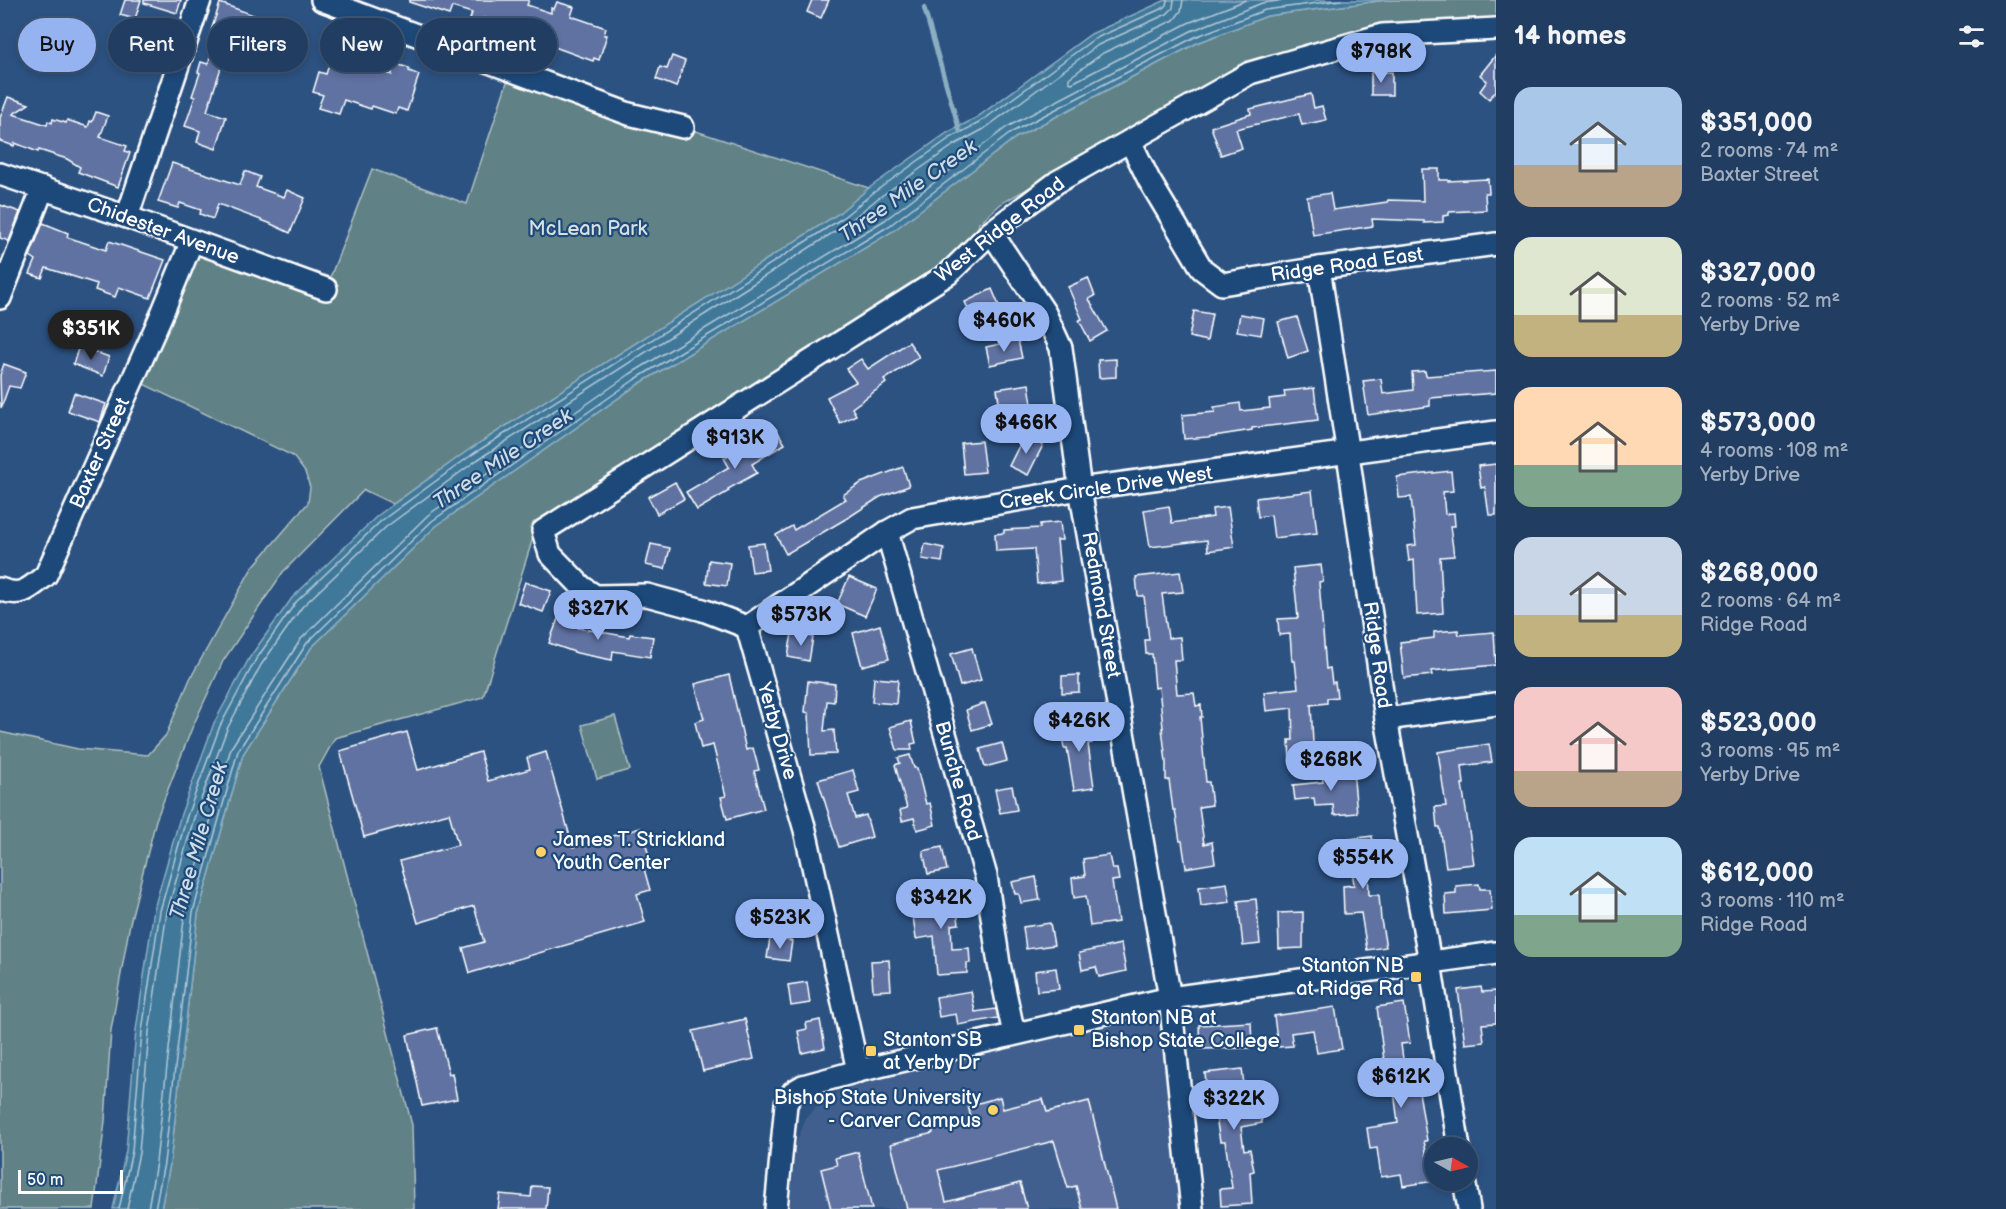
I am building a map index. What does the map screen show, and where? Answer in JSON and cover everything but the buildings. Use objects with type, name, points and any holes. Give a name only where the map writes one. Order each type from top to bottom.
[{"type":"street","points":[[128,217],[200,0]]},
{"type":"street","points":[[322,0],[629,114],[683,127]]},
{"type":"street","name":"West Ridge Road","points":[[747,627],[703,610],[647,595],[595,596],[582,587],[550,554],[543,531],[948,273],[991,232],[1057,182],[1250,73],[1382,35],[1496,28]]},
{"type":"street","name":"Ridge Road East","points":[[1130,141],[1149,180],[1202,269],[1222,284],[1319,268],[1496,244]]},
{"type":"street","name":"Chidester Avenue","points":[[0,174],[326,288]]},
{"type":"street","points":[[0,298],[43,188]]},
{"type":"street","name":"Redmond Street","points":[[991,232],[1045,313],[1061,348],[1080,489],[1170,998],[1192,1209]]},
{"type":"street","name":"Baxter Street","points":[[0,589],[7,592],[26,591],[46,575],[192,241]]},
{"type":"street","name":"Ridge Road","points":[[1319,268],[1386,718],[1430,962],[1457,1137]]},
{"type":"street","name":"Creek Circle Drive West","points":[[747,627],[887,532],[912,518],[1080,489],[1496,432]]},
{"type":"street","name":"Bunche Road","points":[[887,532],[986,876],[999,964],[1014,1034]]},
{"type":"street","name":"Yerby Drive","points":[[747,627],[806,830],[858,1071]]},
{"type":"street","points":[[1386,718],[1496,704]]},
{"type":"street","points":[[776,1209],[786,1104],[793,1092],[803,1086],[1170,998],[1496,953]]},
{"type":"street","points":[[1466,1191],[1469,1209]]},
{"type":"shaded area","name":"Bishop State University - Carver Campus","points":[[1159,1014],[1183,1209],[790,1209],[796,1143],[806,1118],[823,1101],[845,1088]]},
{"type":"green space","points":[[1386,0],[1496,0],[1496,18],[1381,25],[1250,63],[1002,203],[979,223],[976,240],[963,250],[538,522],[483,697],[335,738],[319,767],[412,1125],[414,1209],[161,1209],[170,1164],[198,914],[243,754],[311,648],[436,526],[637,385],[893,231],[1015,138],[1197,43],[1267,16]]},
{"type":"green space","name":"McLean Park","points":[[510,72],[517,72],[869,188],[838,214],[470,449],[393,504],[364,490],[283,572],[223,661],[192,728],[156,820],[130,923],[111,1030],[105,1121],[94,1209],[0,1209],[0,732],[78,749],[148,755],[166,735],[190,679],[252,568],[308,503],[310,487],[305,472],[293,456],[133,379],[192,241],[326,288],[372,169],[467,204]]},
{"type":"green space","points":[[615,716],[630,770],[597,779],[582,725]]},
{"type":"water","name":"Three Mile Creek","points":[[1166,0],[1386,0],[1267,16],[1197,43],[1015,138],[893,231],[637,385],[436,526],[311,648],[243,754],[198,914],[170,1164],[161,1209],[113,1209],[126,1151],[136,1030],[154,909],[181,814],[214,723],[250,657],[292,598],[377,516],[470,449],[838,214],[869,188],[947,133],[976,118],[1091,34]]},
{"type":"waterway","name":"Three Mile Creek","points":[[924,8],[960,132]]},
{"type":"place","name":"James T. Strickland Youth Center","points":[[541,852]]},
{"type":"place","name":"Stanton NB at Ridge Rd","points":[[1416,977]]},
{"type":"place","name":"Stanton NB at Bishop State College","points":[[1079,1030]]},
{"type":"place","name":"Stanton SB at Yerby Dr","points":[[871,1051]]},
{"type":"place","name":"Bishop State University - Carver Campus","points":[[993,1110]]}]
